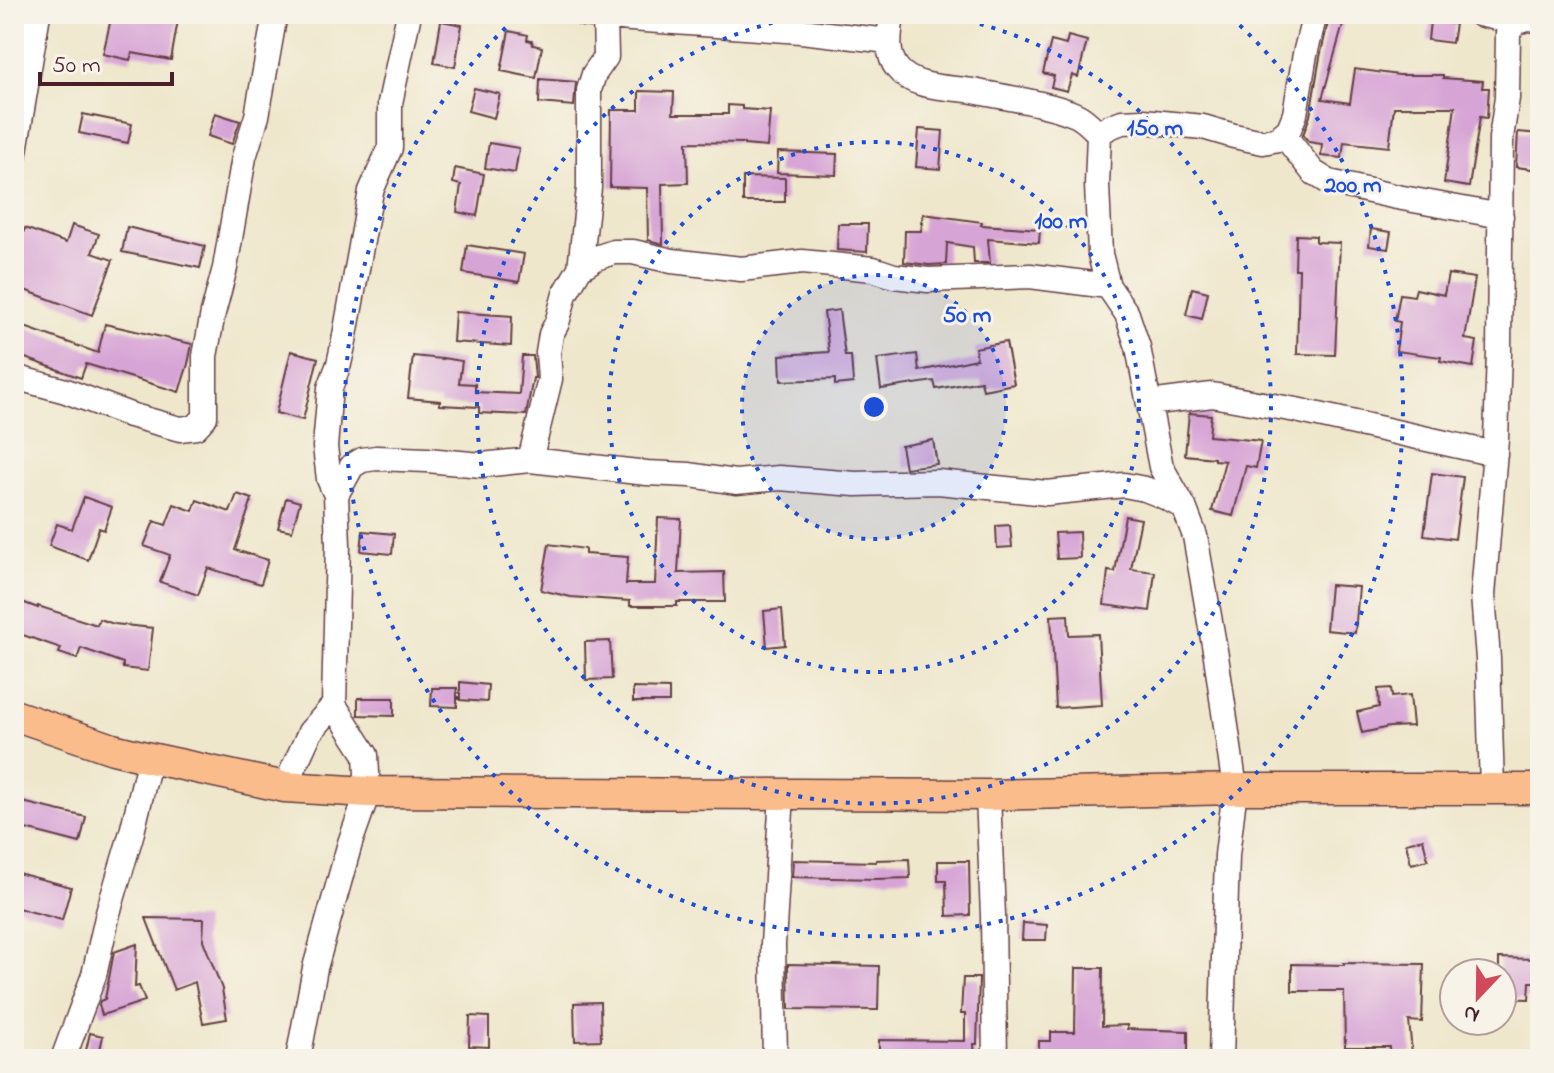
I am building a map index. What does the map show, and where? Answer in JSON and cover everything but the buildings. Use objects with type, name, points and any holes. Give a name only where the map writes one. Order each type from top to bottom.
[{"type":"main road","points":[[14,715],[113,749],[150,758],[285,787],[368,792],[988,795],[1235,789],[1540,789]]},
{"type":"street","points":[[15,146],[38,14]]},
{"type":"street","points":[[14,377],[180,429],[196,427],[205,417],[205,356],[225,268],[244,157],[257,116],[275,14]]},
{"type":"street","points":[[298,1059],[315,968],[350,843],[368,792],[366,755],[334,705],[338,545],[336,495],[329,479],[325,447],[330,388],[339,364],[371,191],[390,148],[390,103],[409,14]]},
{"type":"street","points":[[892,14],[890,55],[904,75],[915,80],[1051,107],[1077,115],[1099,134]]},
{"type":"street","points":[[1099,134],[1122,122],[1143,121],[1203,127],[1263,142],[1278,139],[1289,129],[1295,114],[1315,14]]},
{"type":"street","points":[[1479,14],[1515,22],[1540,20]]},
{"type":"street","points":[[530,460],[550,379],[548,353],[551,334],[565,294],[580,268],[589,188],[589,90],[594,74],[606,57],[595,15],[889,41]]},
{"type":"street","points":[[1492,788],[1483,595],[1495,454],[1499,353],[1501,138],[1507,98],[1508,33],[1515,22]]},
{"type":"street","points":[[1099,134],[1100,254],[1108,286],[1127,314],[1138,347],[1161,467],[1184,507],[1195,536],[1235,789],[1227,855],[1221,1059]]},
{"type":"street","points":[[1283,134],[1313,172],[1329,182],[1501,216]]},
{"type":"street","points":[[580,268],[614,252],[633,252],[672,261],[741,269],[802,262],[873,269],[894,276],[928,280],[1030,276],[1108,286]]},
{"type":"street","points":[[1149,403],[1212,395],[1296,410],[1495,454]]},
{"type":"street","points":[[336,495],[352,466],[362,460],[427,460],[482,465],[530,460],[736,482],[779,478],[855,484],[938,482],[1047,493],[1124,485],[1145,489],[1184,507]]},
{"type":"street","points":[[285,787],[310,732],[334,705]]},
{"type":"street","points":[[63,1059],[94,975],[150,758]]},
{"type":"street","points":[[775,1059],[773,944],[782,794]]},
{"type":"street","points":[[988,795],[995,1059]]}]
